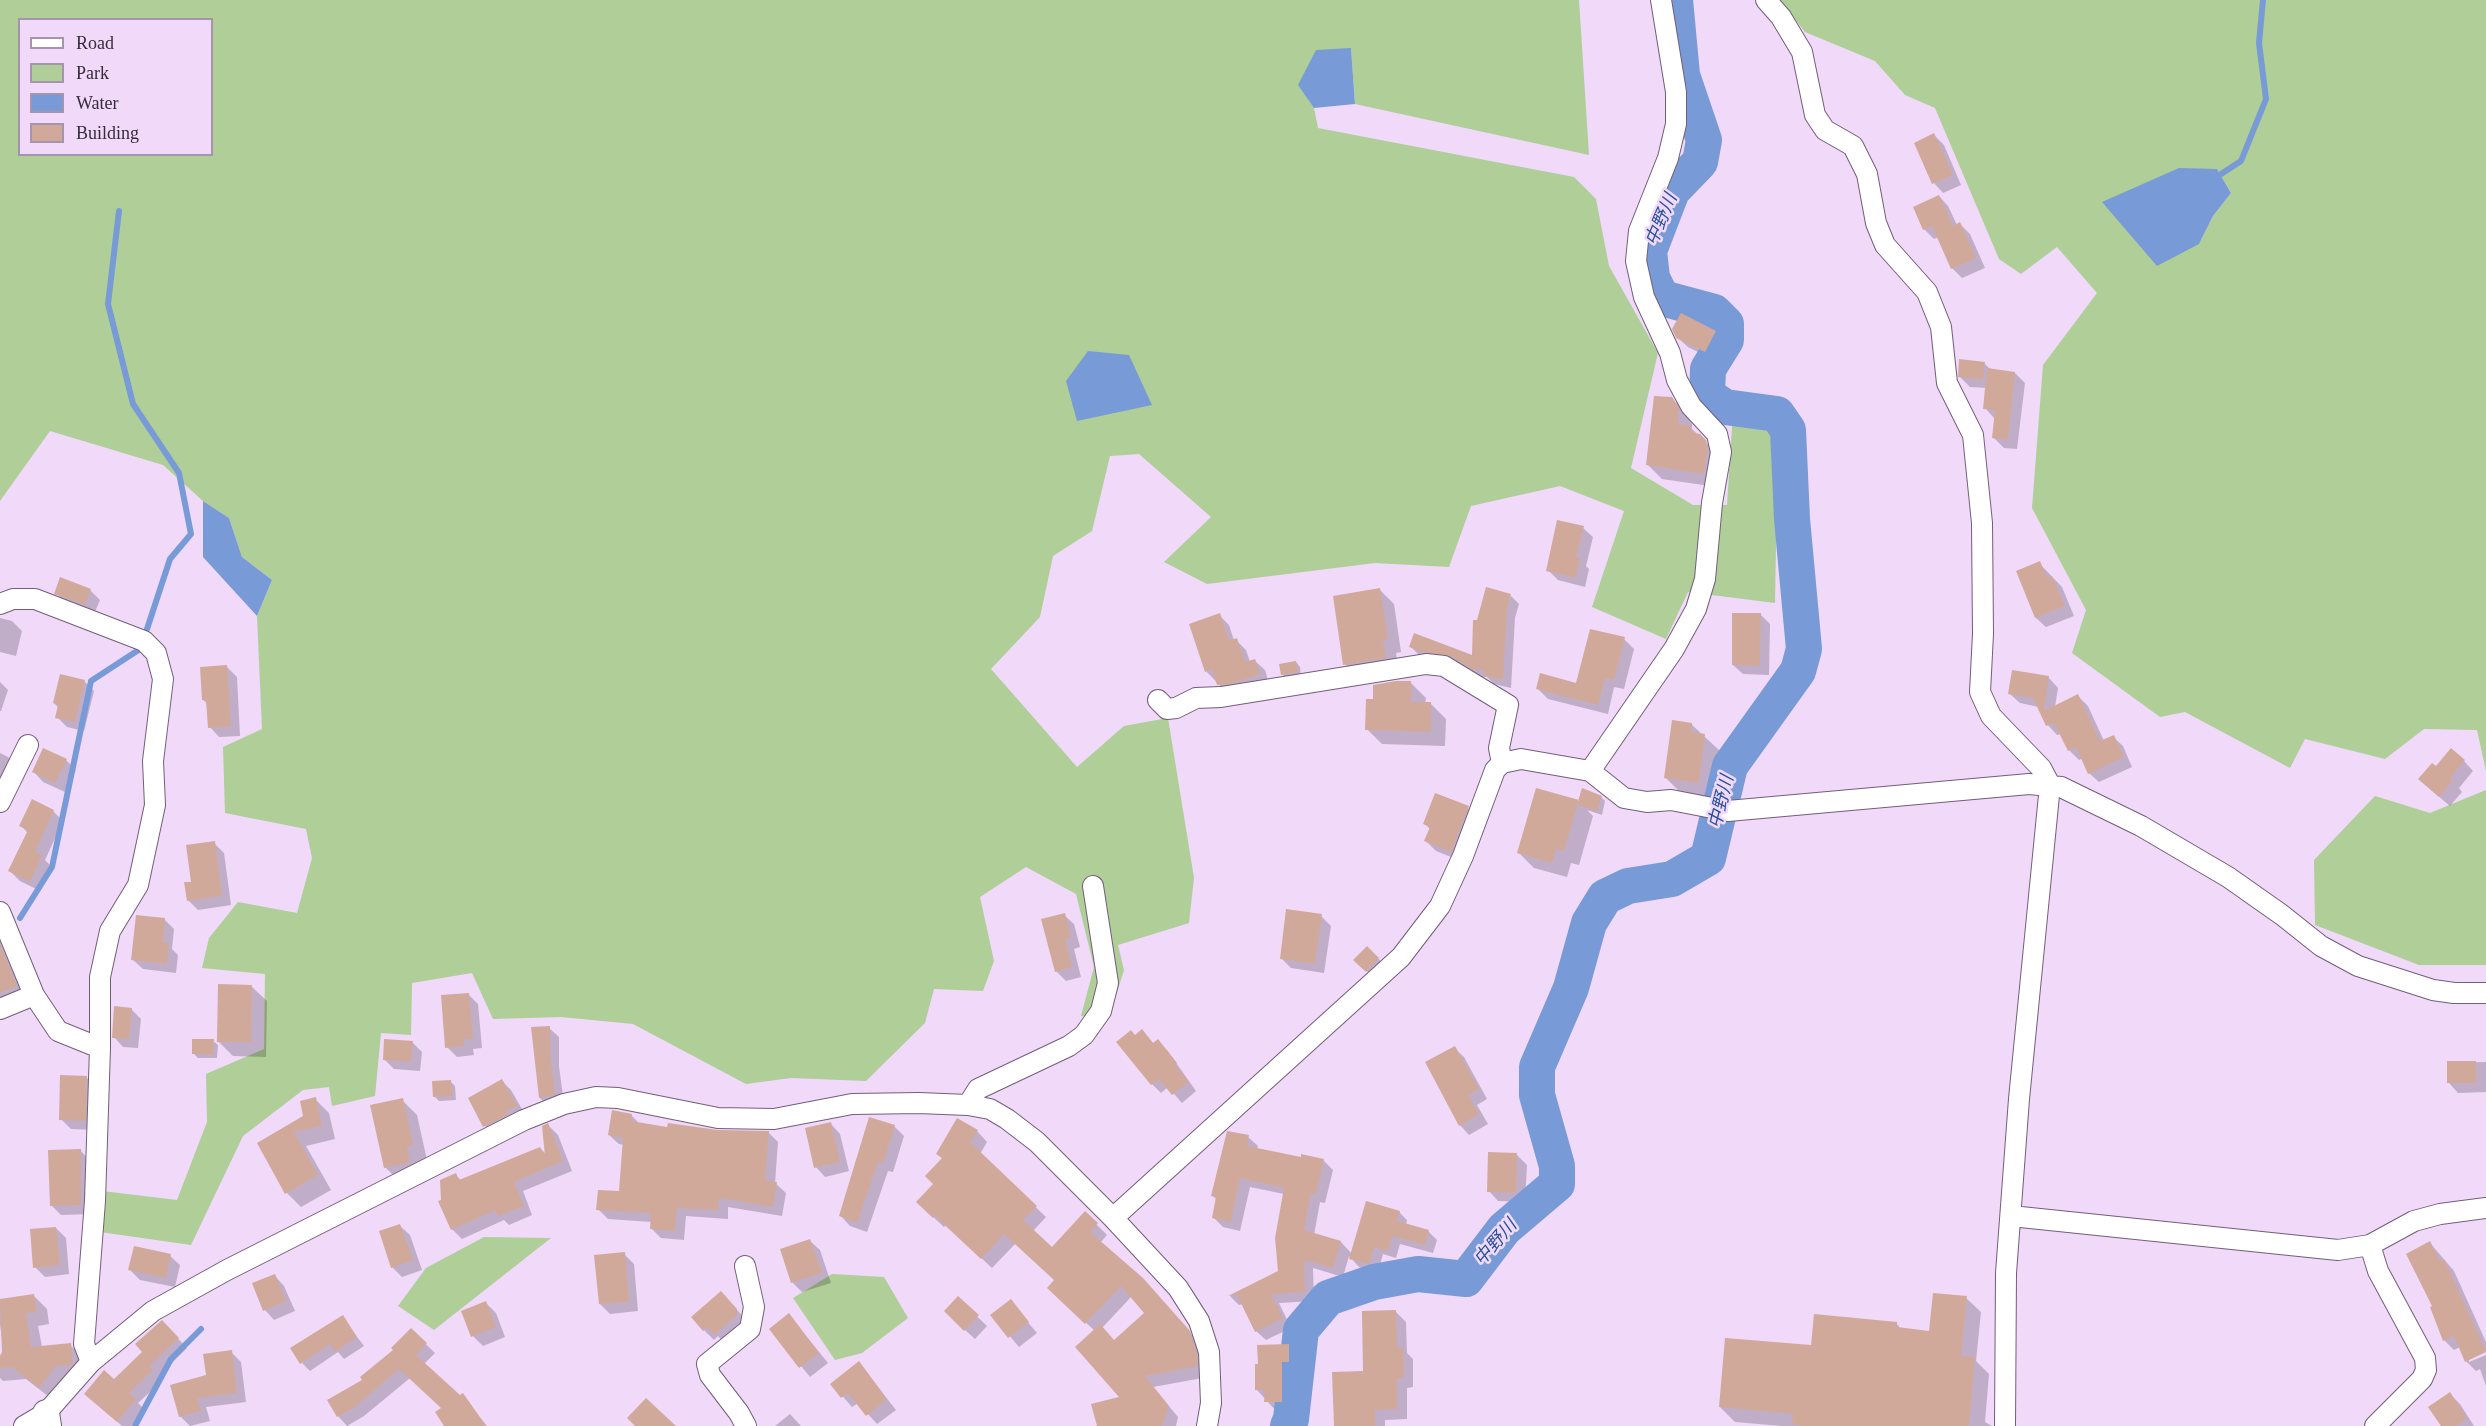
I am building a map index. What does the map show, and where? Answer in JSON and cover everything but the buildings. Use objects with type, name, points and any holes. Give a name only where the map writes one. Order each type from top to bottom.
[{"type":"street","points":[[1590,771],[1674,649],[1696,609],[1705,579],[1712,503],[1721,452],[1717,434],[1691,406],[1677,380],[1670,353],[1644,297],[1636,261],[1639,231],[1668,158],[1676,124],[1676,92],[1661,0]]},
{"type":"street","points":[[1766,0],[1781,17],[1802,52],[1815,115],[1825,130],[1853,146],[1867,174],[1876,223],[1885,245],[1927,292],[1941,327],[1947,383],[1973,435],[1982,523],[1983,634],[1980,692],[1991,716],[2041,768],[2050,784],[2019,1099],[2006,1273],[2005,1426]]},
{"type":"street","points":[[0,604],[13,599],[35,599],[144,641],[156,653],[163,679],[153,761],[155,805],[138,885],[110,931],[100,977],[95,1201],[84,1344],[91,1362]]},
{"type":"street","points":[[1158,700],[1167,709],[1176,708],[1196,698],[1221,697],[1426,664],[1444,666],[1508,705],[1499,748],[1502,763]]},
{"type":"street","points":[[0,802],[28,745]]},
{"type":"street","points":[[1113,1218],[1401,957],[1440,906],[1463,856],[1495,770],[1502,763],[1521,759],[1590,771],[1624,798],[1647,802],[1671,800],[1719,810],[2050,784],[2080,794],[2228,877],[2321,946],[2358,966],[2433,990],[2454,993],[2486,993]]},
{"type":"street","points":[[968,1106],[978,1089],[1077,1041],[1101,1011],[1108,983],[1093,886]]},
{"type":"street","points":[[0,912],[34,995],[58,1031],[100,1048]]},
{"type":"street","points":[[0,1010],[34,995]]},
{"type":"street","points":[[24,1426],[47,1420],[91,1362],[153,1311],[227,1270],[524,1120],[564,1104],[596,1097],[618,1098],[718,1118],[774,1119],[852,1104],[968,1106],[990,1109],[1037,1142],[1113,1218],[1178,1288],[1200,1321],[1209,1352],[1211,1403],[1207,1426]]},
{"type":"street","points":[[2011,1216],[2338,1250],[2370,1245],[2414,1221],[2440,1214],[2486,1208]]},
{"type":"street","points":[[2370,1245],[2378,1271],[2425,1358],[2426,1370],[2421,1380],[2375,1426]]},
{"type":"street","points":[[745,1266],[754,1307],[750,1329],[707,1364],[710,1374],[746,1426]]},
{"type":"green space","points":[[0,0],[1579,0],[1589,155],[1355,104],[1351,48],[1299,85],[1314,108],[1318,128],[1574,177],[1596,199],[1609,266],[1658,353],[1631,468],[1693,505],[1727,505],[1733,412],[1778,426],[1775,603],[1688,592],[1666,639],[1592,607],[1624,511],[1560,486],[1471,506],[1449,567],[1375,563],[1207,584],[1164,562],[1211,517],[1139,454],[1110,456],[1092,531],[1053,556],[1040,617],[991,669],[1077,767],[1124,726],[1168,718],[1194,878],[1189,923],[1118,945],[1124,970],[1109,1018],[1081,1016],[1094,967],[1076,894],[1026,867],[980,897],[994,961],[983,991],[934,989],[925,1023],[866,1081],[791,1078],[746,1084],[633,1024],[561,1017],[493,1019],[472,973],[412,983],[411,1035],[381,1033],[375,1096],[332,1106],[329,1087],[303,1090],[243,1136],[191,1245],[100,1232],[102,1191],[177,1200],[207,1122],[206,1074],[264,1049],[265,974],[202,968],[209,938],[238,902],[297,913],[312,858],[306,829],[225,813],[223,747],[262,729],[257,616],[272,580],[242,557],[229,518],[203,501],[163,465],[50,431],[0,501]]},
{"type":"green space","points":[[1780,0],[2486,0],[2486,771],[2477,730],[2424,729],[2385,759],[2305,739],[2290,768],[2185,712],[2160,717],[2072,653],[2086,610],[2032,508],[2043,365],[2097,293],[2057,247],[2021,274],[1999,259],[1935,108],[1905,95],[1875,61],[1805,32]],"holes":[[[2217,169],[2231,193],[2213,216],[2199,244]]]},
{"type":"green space","points":[[2486,790],[2486,965],[2419,965],[2315,925],[2314,860],[2375,796],[2430,813]]},
{"type":"green space","points":[[484,1237],[551,1238],[434,1330],[398,1306],[426,1268]]},
{"type":"green space","points":[[832,1274],[884,1277],[908,1318],[862,1353],[835,1360],[793,1298]]},
{"type":"water","points":[[1351,48],[1355,104],[1314,108],[1298,85],[1316,50]]},
{"type":"water","points":[[2179,168],[2217,169],[2231,193],[2213,216],[2199,244],[2157,266],[2102,202]]},
{"type":"water","points":[[1088,351],[1129,355],[1152,405],[1077,421],[1066,381]]},
{"type":"water","points":[[203,501],[229,518],[242,557],[272,580],[257,616],[203,557]]},
{"type":"waterway","name":"中野川","points":[[1288,1426],[1291,1419],[1301,1330],[1328,1298],[1374,1282],[1418,1274],[1466,1279],[1504,1229],[1557,1184],[1557,1166],[1537,1095],[1537,1067],[1571,988],[1589,923],[1605,897],[1628,886],[1672,879],[1708,858],[1730,766],[1798,671],[1804,649],[1792,519],[1788,430],[1777,414],[1725,407],[1707,395],[1708,369],[1726,340],[1726,324],[1714,312],[1662,298],[1652,278],[1649,251],[1672,191],[1700,162],[1704,140],[1682,75],[1675,0]]},
{"type":"waterway","points":[[2215,178],[2241,161],[2266,99],[2259,43],[2263,0]]},
{"type":"waterway","points":[[119,211],[108,304],[133,404],[179,473],[191,534],[170,559],[147,629]]},
{"type":"waterway","points":[[20,918],[52,867],[91,681],[140,649]]},
{"type":"waterway","points":[[135,1426],[171,1359],[201,1329]]}]
